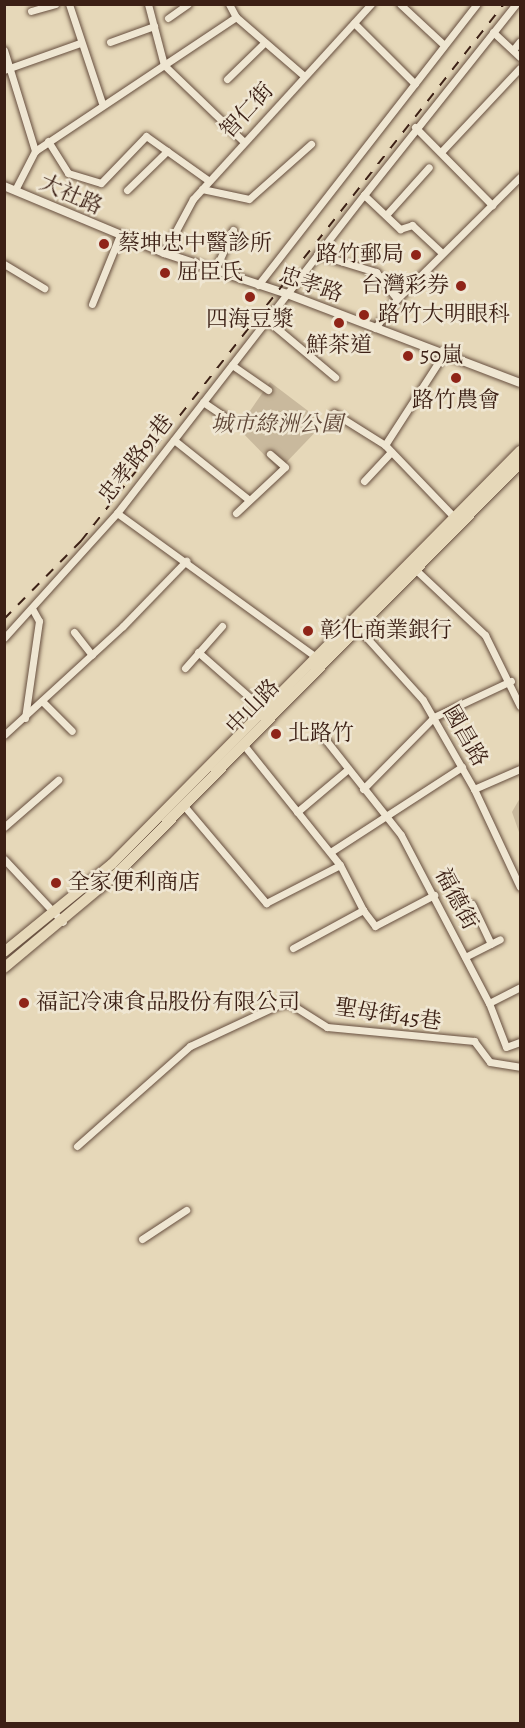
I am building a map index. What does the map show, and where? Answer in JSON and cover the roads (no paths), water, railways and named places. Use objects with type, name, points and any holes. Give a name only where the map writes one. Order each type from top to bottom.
[{"type":"main road","name":"中山路","points":[[4,968],[63,922],[185,807],[453,516],[520,451]]},
{"type":"main road","name":"中山路","points":[[4,952],[112,864],[316,657],[416,570],[520,464]]},
{"type":"street","points":[[31,11],[55,4]]},
{"type":"street","points":[[69,4],[80,43],[102,103]]},
{"type":"street","points":[[148,4],[164,65],[243,141]]},
{"type":"street","points":[[168,18],[188,4]]},
{"type":"street","points":[[230,4],[236,17],[304,76]]},
{"type":"street","name":"智仁街","points":[[164,252],[180,218],[208,181],[371,4]]},
{"type":"street","points":[[400,4],[444,45]]},
{"type":"street","name":"忠孝路91巷","points":[[4,638],[33,610],[117,513],[415,127],[516,4]]},
{"type":"street","points":[[258,285],[475,5]]},
{"type":"street","points":[[15,190],[35,151],[102,103],[236,17]]},
{"type":"street","points":[[354,23],[415,84]]},
{"type":"street","points":[[110,42],[154,26]]},
{"type":"street","points":[[493,32],[520,57]]},
{"type":"street","points":[[513,50],[520,41]]},
{"type":"street","points":[[7,69],[80,43]]},
{"type":"street","points":[[227,79],[264,43]]},
{"type":"street","points":[[4,50],[7,69],[35,151]]},
{"type":"street","points":[[441,152],[520,68]]},
{"type":"street","points":[[415,127],[492,205]]},
{"type":"street","points":[[48,141],[68,173],[101,183],[146,136],[208,181]]},
{"type":"street","points":[[202,189],[249,199],[311,144]]},
{"type":"street","points":[[127,190],[167,151]]},
{"type":"street","points":[[386,215],[429,167]]},
{"type":"street","points":[[375,328],[397,299],[520,177]]},
{"type":"street","name":"大社路","points":[[4,186],[120,236],[258,285]]},
{"type":"street","points":[[364,195],[400,229],[412,225],[442,253]]},
{"type":"street","points":[[215,270],[233,230]]},
{"type":"street","points":[[92,304],[120,236]]},
{"type":"street","points":[[316,254],[376,272],[397,299]]},
{"type":"street","points":[[4,264],[44,288]]},
{"type":"street","name":"忠孝路","points":[[258,285],[520,382]]},
{"type":"street","points":[[267,320],[335,377]]},
{"type":"street","points":[[385,445],[443,355]]},
{"type":"street","points":[[232,365],[268,390]]},
{"type":"street","points":[[203,402],[233,422]]},
{"type":"street","points":[[333,413],[385,445],[453,516]]},
{"type":"street","points":[[174,440],[248,499]]},
{"type":"street","points":[[364,481],[391,452]]},
{"type":"street","points":[[236,513],[248,499],[285,467],[270,453]]},
{"type":"street","points":[[117,513],[316,657]]},
{"type":"street","points":[[4,735],[92,655],[186,561]]},
{"type":"street","points":[[416,570],[485,634],[511,681],[520,706]]},
{"type":"street","points":[[25,718],[39,621],[33,610]]},
{"type":"street","name":"國昌路","points":[[355,625],[390,661],[434,717],[474,789],[520,887]]},
{"type":"street","points":[[185,668],[222,626]]},
{"type":"street","points":[[74,632],[92,655]]},
{"type":"street","points":[[198,652],[264,710]]},
{"type":"street","points":[[363,789],[434,717],[511,681]]},
{"type":"street","points":[[42,701],[72,731]]},
{"type":"street","name":"福德街","points":[[325,740],[363,789],[388,814],[434,895],[489,1003],[506,1047],[520,1042]]},
{"type":"street","points":[[243,744],[297,812],[332,851],[363,910],[375,926],[434,895]]},
{"type":"street","points":[[332,851],[462,767]]},
{"type":"street","points":[[297,812],[348,769]]},
{"type":"street","points":[[474,789],[520,769]]},
{"type":"street","points":[[4,826],[58,780]]},
{"type":"street","points":[[185,807],[266,903],[340,865]]},
{"type":"street","points":[[4,859],[63,922]]},
{"type":"street","points":[[472,904],[491,944]]},
{"type":"street","points":[[293,948],[363,910]]},
{"type":"street","points":[[465,957],[500,939]]},
{"type":"street","points":[[489,1003],[520,987]]},
{"type":"street","name":"聖母街45巷","points":[[77,1146],[190,1046],[278,1005],[289,1003],[327,1027],[474,1041],[490,1062],[520,1067]]},
{"type":"street","points":[[141,1239],[186,1210]]},
{"type":"railway","points":[[4,619],[81,541],[504,4]]},
{"type":"place","name":"蔡坤忠中醫診所","points":[[104,244]]},
{"type":"place","name":"路竹郵局","points":[[416,255]]},
{"type":"place","name":"屈臣氏","points":[[165,273]]},
{"type":"place","name":"台灣彩券","points":[[461,286]]},
{"type":"place","name":"四海豆漿","points":[[250,297]]},
{"type":"place","name":"路竹大明眼科","points":[[364,315]]},
{"type":"place","name":"鮮茶道","points":[[339,323]]},
{"type":"place","name":"50嵐","points":[[408,356]]},
{"type":"place","name":"路竹農會","points":[[456,378]]},
{"type":"place","name":"彰化商業銀行","points":[[308,631]]},
{"type":"place","name":"北路竹","points":[[276,734]]},
{"type":"place","name":"全家便利商店","points":[[56,883]]},
{"type":"place","name":"福記冷凍食品股份有限公司","points":[[24,1003]]},
{"type":"park label","name":"城市綠洲公園","points":[[277,425]]}]
